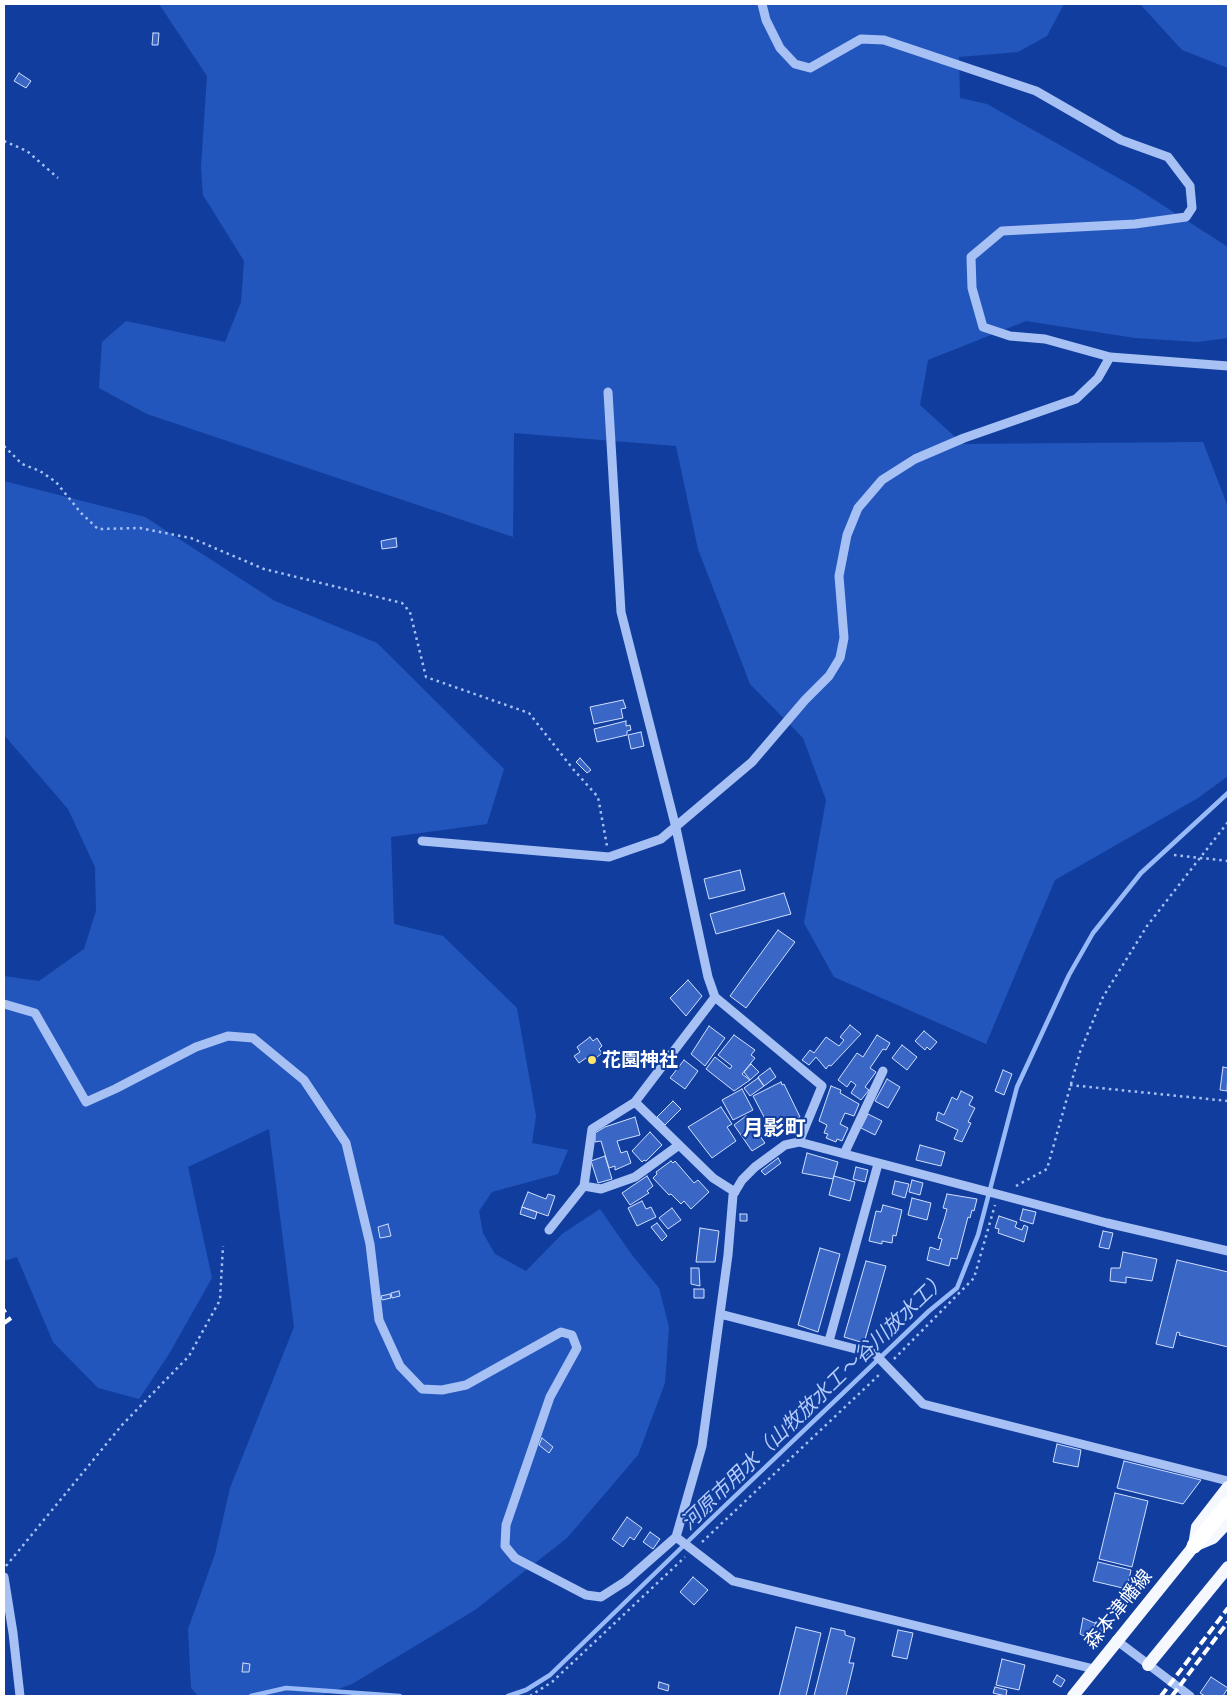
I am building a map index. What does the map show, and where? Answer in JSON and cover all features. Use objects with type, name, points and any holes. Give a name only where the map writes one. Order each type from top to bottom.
[{"type":"highway","points":[[1194,1546],[1228,1504]]},
{"type":"main road","name":"森本津幡線","points":[[1194,1546],[1197,1527],[1228,1487]]},
{"type":"main road","name":"森本津幡線","points":[[1073,1696],[1116,1640],[1194,1546],[1213,1538],[1228,1522]]},
{"type":"main road","points":[[1148,1665],[1228,1567]]},
{"type":"street","points":[[762,4],[766,20],[780,48],[795,64],[810,68],[861,39],[884,40],[1036,91],[1121,140],[1168,157],[1190,186],[1192,208],[1186,217],[1135,224],[1002,231],[971,257],[972,288],[983,327],[1010,336],[1045,339],[1110,357],[1228,366]]},
{"type":"street","points":[[422,841],[609,857],[661,839],[752,762],[805,700],[829,676],[840,658],[844,638],[838,576],[847,535],[858,508],[882,480],[915,459],[964,438],[1076,399],[1098,378],[1110,357]]},
{"type":"street","points":[[608,392],[621,612],[676,828],[708,977],[715,997],[822,1086],[799,1142]]},
{"type":"street","points":[[549,1230],[584,1186],[592,1129],[635,1102],[715,997]]},
{"type":"street","points":[[4,1004],[35,1013],[86,1102],[196,1047],[228,1036],[253,1038],[304,1080],[346,1143],[370,1244],[378,1320],[400,1366],[422,1389],[442,1390],[466,1385],[561,1332],[572,1335],[577,1348],[550,1397],[506,1525],[505,1546],[515,1558],[586,1595],[601,1597],[685,1544],[702,1446],[735,1192],[742,1180],[755,1167],[786,1145],[799,1142],[1107,1224],[1228,1251]]},
{"type":"street","points":[[844,1154],[883,1071]]},
{"type":"street","points":[[635,1102],[713,1178],[735,1192]]},
{"type":"street","points":[[584,1186],[602,1189],[635,1177],[679,1145]]},
{"type":"street","points":[[829,1341],[878,1164]]},
{"type":"street","points":[[720,1314],[829,1341],[883,1362],[923,1404],[1228,1481]]},
{"type":"street","points":[[685,1544],[733,1581],[1094,1669]]},
{"type":"street","points":[[4,1577],[20,1696]]},
{"type":"street","points":[[1116,1640],[1190,1696]]},
{"type":"path","points":[[4,142],[27,151],[58,178]]},
{"type":"path","points":[[4,446],[22,464],[40,471],[56,482],[81,513],[98,529],[140,528],[190,538],[264,569],[402,603],[410,612],[426,677],[529,713],[598,797],[609,857]]},
{"type":"path","points":[[530,1696],[552,1682],[685,1544],[974,1278],[996,1195],[1047,1169],[1080,1052],[1103,997],[1148,926],[1228,822]]},
{"type":"path","points":[[1174,856],[1228,860]]},
{"type":"path","points":[[1070,1085],[1228,1101]]},
{"type":"path","points":[[4,1569],[122,1425],[189,1356],[220,1300],[223,1246]]},
{"type":"shaded area","points":[[159,4],[1064,4],[1047,36],[1018,52],[959,57],[960,98],[987,104],[1136,188],[1228,247],[1228,338],[1198,342],[1135,338],[1026,321],[928,360],[920,405],[963,444],[1203,442],[1228,507],[1228,776],[1198,798],[1055,880],[986,1044],[834,977],[804,923],[826,800],[803,738],[750,684],[698,549],[676,446],[514,433],[513,537],[147,414],[99,388],[102,342],[126,321],[225,342],[241,302],[244,261],[203,195],[201,167],[207,76]]},
{"type":"shaded area","points":[[1140,4],[1228,4],[1228,68],[1182,50]]},
{"type":"shaded area","points":[[4,481],[145,517],[275,601],[377,643],[504,769],[487,824],[391,837],[394,924],[443,936],[517,1008],[536,1116],[532,1143],[568,1150],[558,1174],[492,1192],[479,1211],[483,1233],[495,1254],[526,1271],[562,1234],[600,1209],[632,1255],[659,1288],[669,1327],[665,1383],[638,1455],[567,1538],[475,1610],[352,1684],[320,1696],[198,1696],[191,1688],[188,1629],[215,1554],[230,1488],[294,1327],[269,1129],[188,1167],[212,1278],[169,1354],[139,1399],[98,1388],[53,1342],[17,1257],[4,1261],[4,976],[39,981],[84,949],[96,911],[95,867],[68,809],[4,735]]},
{"type":"building","points":[[153,33],[159,33],[158,45],[152,45]]},
{"type":"building","points":[[19,73],[31,81],[26,88],[14,81]]},
{"type":"building","points":[[396,538],[397,547],[382,549],[381,541]]},
{"type":"building","points":[[623,700],[626,708],[621,709],[623,718],[594,724],[590,707]]},
{"type":"building","points":[[626,721],[626,726],[630,725],[631,730],[627,731],[627,735],[597,742],[594,729]]},
{"type":"building","points":[[641,732],[644,746],[631,749],[628,735]]},
{"type":"building","points":[[580,758],[591,770],[587,773],[576,762]]},
{"type":"building","points":[[740,870],[745,890],[709,899],[704,879]]},
{"type":"building","points":[[784,893],[791,914],[716,934],[710,914]]},
{"type":"building","points":[[778,930],[795,942],[746,1008],[730,996]]},
{"type":"building","points":[[688,980],[702,996],[686,1016],[670,998]]},
{"type":"building","points":[[850,1025],[861,1034],[831,1066],[829,1065],[826,1069],[816,1057],[809,1065],[802,1060],[810,1050],[814,1053],[826,1037],[839,1046],[844,1040],[840,1037]]},
{"type":"building","points":[[709,1026],[725,1038],[705,1066],[691,1054]]},
{"type":"building","points":[[924,1031],[937,1042],[930,1050],[927,1047],[925,1050],[915,1041]]},
{"type":"building","points":[[734,1035],[755,1050],[751,1055],[755,1058],[742,1074],[750,1080],[734,1091],[706,1069],[715,1057],[730,1069],[732,1066],[718,1055]]},
{"type":"building","points":[[877,1035],[890,1043],[886,1050],[883,1049],[870,1068],[876,1072],[865,1087],[869,1090],[861,1100],[851,1093],[856,1085],[851,1081],[847,1087],[838,1080],[857,1053],[863,1057]]},
{"type":"building","points":[[590,1037],[593,1041],[597,1038],[602,1046],[599,1049],[602,1053],[590,1063],[586,1058],[579,1063],[574,1056],[580,1052],[577,1047]]},
{"type":"building","points":[[902,1045],[917,1057],[907,1070],[892,1058]]},
{"type":"building","points":[[684,1060],[698,1071],[685,1089],[670,1078]]},
{"type":"building","points":[[751,1064],[759,1072],[750,1080],[744,1072]]},
{"type":"building","points":[[1223,1067],[1228,1068],[1227,1091],[1220,1090]]},
{"type":"building","points":[[770,1068],[776,1077],[764,1086],[758,1077]]},
{"type":"building","points":[[1003,1070],[1012,1074],[1004,1095],[995,1091]]},
{"type":"building","points":[[758,1078],[764,1086],[750,1096],[744,1088]]},
{"type":"building","points":[[887,1079],[900,1087],[888,1108],[875,1101]]},
{"type":"building","points":[[781,1082],[782,1085],[784,1084],[800,1117],[796,1119],[798,1122],[782,1131],[781,1128],[772,1132],[753,1096]]},
{"type":"building","points":[[831,1086],[841,1090],[840,1093],[859,1104],[854,1116],[845,1113],[840,1124],[848,1128],[842,1141],[837,1139],[836,1142],[826,1138],[828,1134],[824,1133],[827,1125],[819,1121]]},
{"type":"building","points":[[742,1089],[753,1110],[733,1120],[722,1100]]},
{"type":"building","points":[[961,1091],[973,1097],[969,1105],[975,1108],[968,1122],[971,1123],[962,1142],[954,1139],[958,1130],[936,1120],[938,1112],[944,1115],[952,1097],[957,1100]]},
{"type":"building","points":[[673,1101],[681,1109],[665,1125],[657,1117]]},
{"type":"building","points":[[721,1107],[732,1124],[727,1127],[736,1141],[712,1158],[688,1127]]},
{"type":"building","points":[[868,1114],[882,1121],[875,1135],[861,1128]]},
{"type":"building","points":[[746,1116],[765,1143],[752,1151],[734,1125]]},
{"type":"building","points":[[635,1117],[640,1135],[617,1141],[621,1153],[627,1151],[631,1163],[615,1170],[615,1166],[609,1168],[601,1141],[595,1142],[595,1133],[605,1127]]},
{"type":"building","points":[[650,1132],[662,1145],[646,1161],[642,1162],[632,1151]]},
{"type":"building","points":[[920,1145],[945,1152],[941,1166],[916,1160]]},
{"type":"building","points":[[807,1153],[838,1162],[833,1179],[802,1173]]},
{"type":"building","points":[[605,1156],[612,1179],[598,1183],[591,1161]]},
{"type":"building","points":[[778,1158],[781,1163],[765,1175],[761,1171]]},
{"type":"building","points":[[671,1161],[673,1163],[675,1161],[694,1183],[698,1180],[709,1192],[691,1209],[684,1201],[681,1204],[671,1194],[669,1195],[653,1178],[657,1174],[656,1172]]},
{"type":"building","points":[[856,1167],[868,1170],[865,1182],[853,1179]]},
{"type":"building","points":[[647,1176],[653,1186],[647,1191],[649,1193],[630,1205],[622,1193]]},
{"type":"building","points":[[834,1176],[855,1182],[850,1201],[829,1195]]},
{"type":"building","points":[[912,1180],[923,1183],[920,1195],[909,1192]]},
{"type":"building","points":[[895,1181],[909,1184],[905,1198],[892,1194]]},
{"type":"building","points":[[528,1192],[546,1199],[548,1194],[555,1196],[548,1216],[522,1207]]},
{"type":"building","points":[[947,1194],[977,1199],[974,1211],[972,1210],[970,1218],[968,1217],[957,1259],[951,1258],[949,1266],[927,1260],[930,1247],[939,1250],[942,1239],[938,1238],[947,1209],[943,1208]]},
{"type":"building","points":[[912,1198],[931,1203],[927,1220],[908,1215]]},
{"type":"building","points":[[642,1201],[646,1209],[651,1207],[656,1217],[637,1226],[628,1208]]},
{"type":"building","points":[[883,1205],[902,1210],[896,1236],[893,1235],[892,1243],[882,1241],[882,1244],[869,1241],[876,1211],[881,1212]]},
{"type":"building","points":[[522,1207],[537,1212],[535,1219],[520,1214]]},
{"type":"building","points":[[672,1208],[681,1220],[668,1229],[659,1218]]},
{"type":"building","points":[[1023,1209],[1036,1212],[1033,1224],[1020,1220]]},
{"type":"building","points":[[740,1214],[747,1214],[747,1221],[740,1221]]},
{"type":"building","points":[[999,1216],[1017,1222],[1015,1227],[1022,1230],[1024,1225],[1028,1227],[1024,1242],[998,1233],[999,1229],[995,1228]]},
{"type":"building","points":[[657,1223],[667,1236],[662,1241],[651,1227]]},
{"type":"building","points":[[388,1224],[391,1236],[380,1238],[378,1227]]},
{"type":"building","points":[[700,1228],[719,1231],[715,1262],[696,1262]]},
{"type":"building","points":[[1103,1231],[1113,1233],[1109,1249],[1099,1247]]},
{"type":"building","points":[[820,1248],[840,1254],[818,1332],[798,1325]]},
{"type":"building","points":[[1123,1252],[1157,1259],[1152,1281],[1126,1277],[1126,1283],[1110,1281],[1111,1268],[1120,1268]]},
{"type":"building","points":[[1177,1260],[1228,1272],[1228,1347],[1179,1335],[1180,1333],[1177,1332],[1173,1348],[1156,1344]]},
{"type":"building","points":[[866,1261],[886,1266],[864,1343],[844,1337]]},
{"type":"building","points":[[691,1268],[699,1268],[700,1286],[691,1284]]},
{"type":"building","points":[[694,1289],[704,1289],[704,1298],[694,1298]]},
{"type":"building","points":[[399,1291],[400,1296],[392,1298],[391,1293]]},
{"type":"building","points":[[390,1294],[391,1298],[382,1300],[381,1296]]},
{"type":"building","points":[[542,1438],[553,1447],[549,1453],[539,1445]]},
{"type":"building","points":[[1057,1444],[1081,1450],[1078,1467],[1053,1462]]},
{"type":"building","points":[[1124,1461],[1201,1480],[1183,1504],[1117,1488]]},
{"type":"building","points":[[1115,1493],[1148,1501],[1132,1567],[1099,1559]]},
{"type":"building","points":[[627,1517],[642,1528],[634,1540],[630,1537],[623,1547],[612,1539]]},
{"type":"building","points":[[650,1532],[660,1539],[653,1549],[643,1542]]},
{"type":"building","points":[[1098,1562],[1131,1570],[1127,1589],[1093,1581]]},
{"type":"building","points":[[693,1577],[708,1590],[694,1605],[680,1592]]},
{"type":"building","points":[[1083,1618],[1097,1624],[1090,1639],[1080,1634]]},
{"type":"building","points":[[1096,1622],[1106,1625],[1093,1642],[1090,1640]]},
{"type":"building","points":[[796,1627],[821,1633],[806,1696],[779,1696]]},
{"type":"building","points":[[831,1628],[845,1631],[845,1635],[855,1638],[849,1663],[854,1663],[846,1696],[814,1696]]},
{"type":"building","points":[[898,1630],[913,1633],[907,1659],[892,1656]]},
{"type":"building","points":[[1002,1659],[1025,1665],[1019,1690],[996,1685]]},
{"type":"building","points":[[243,1663],[250,1664],[249,1672],[242,1672]]},
{"type":"building","points":[[1057,1675],[1065,1680],[1061,1687],[1053,1682]]},
{"type":"building","points":[[1211,1677],[1228,1688],[1223,1696],[1205,1696],[1200,1693]]},
{"type":"building","points":[[659,1682],[669,1685],[668,1691],[658,1688]]},
{"type":"building","points":[[995,1687],[1007,1690],[1006,1696],[993,1693]]},
{"type":"waterway","name":"河原市用水（山牧放水工～谷川放水工）","points":[[508,1696],[526,1690],[550,1675],[929,1311],[957,1288],[978,1235],[1017,1087],[1069,975],[1093,933],[1141,873],[1228,793]]},
{"type":"waterway","name":"河原市用水（山牧放水工～谷川放水工）","points":[[251,1696],[286,1688],[400,1696]]},
{"type":"railway","points":[[4,1323],[11,1318]]},
{"type":"railway","points":[[1161,1696],[1228,1608]]},
{"type":"railway","points":[[1172,1696],[1228,1622]]},
{"type":"place","name":"花園神社","points":[[592,1060]]},
{"type":"district","name":"月影町","points":[[774,1128]]}]
